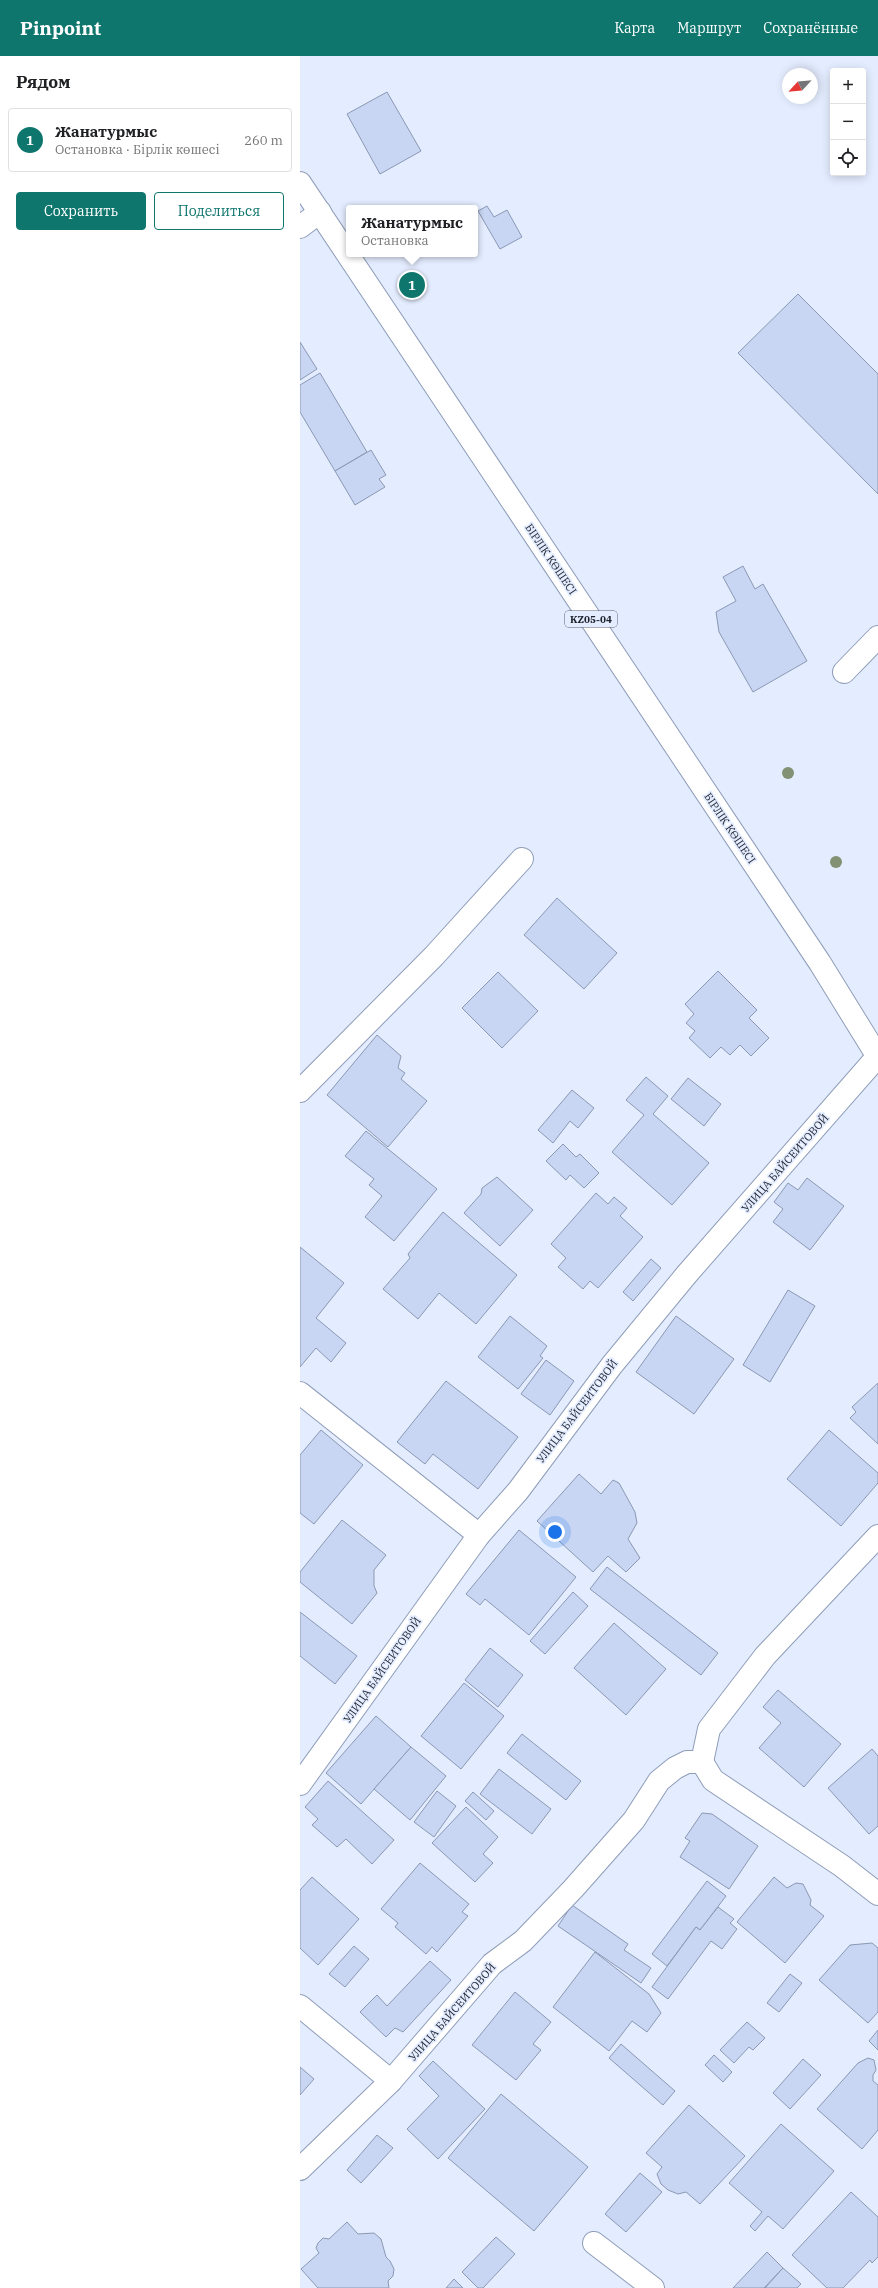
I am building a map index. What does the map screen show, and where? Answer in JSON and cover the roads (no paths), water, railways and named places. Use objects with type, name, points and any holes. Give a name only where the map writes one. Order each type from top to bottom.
[{"type":"street","name":"БІРЛІК КӨШЕСІ","points":[[300,182],[346,251]]},
{"type":"street","points":[[300,227],[320,212]]},
{"type":"street","name":"БІРЛІК КӨШЕСІ","points":[[350,257],[820,963],[878,1057]]},
{"type":"street","points":[[844,672],[878,637]]},
{"type":"street","points":[[300,1091],[434,956],[522,859]]},
{"type":"street","name":"УЛИЦА БАЙСЕИТОВОЙ","points":[[300,1784],[479,1535],[518,1491],[612,1365],[687,1274],[878,1057]]},
{"type":"street","points":[[300,1393],[479,1535]]},
{"type":"street","points":[[878,1536],[765,1656],[709,1729],[702,1762],[713,1780],[842,1866],[878,1894]]},
{"type":"street","name":"УЛИЦА БАЙСЕИТОВОЙ","points":[[300,2169],[391,2081],[492,1964],[523,1941],[588,1872],[634,1820],[659,1781],[674,1768],[687,1762],[702,1762]]},
{"type":"street","points":[[300,2006],[391,2081]]},
{"type":"street","points":[[594,2243],[653,2288]]},
{"type":"place","name":"Жанатурмыс","points":[[412,285]]}]
